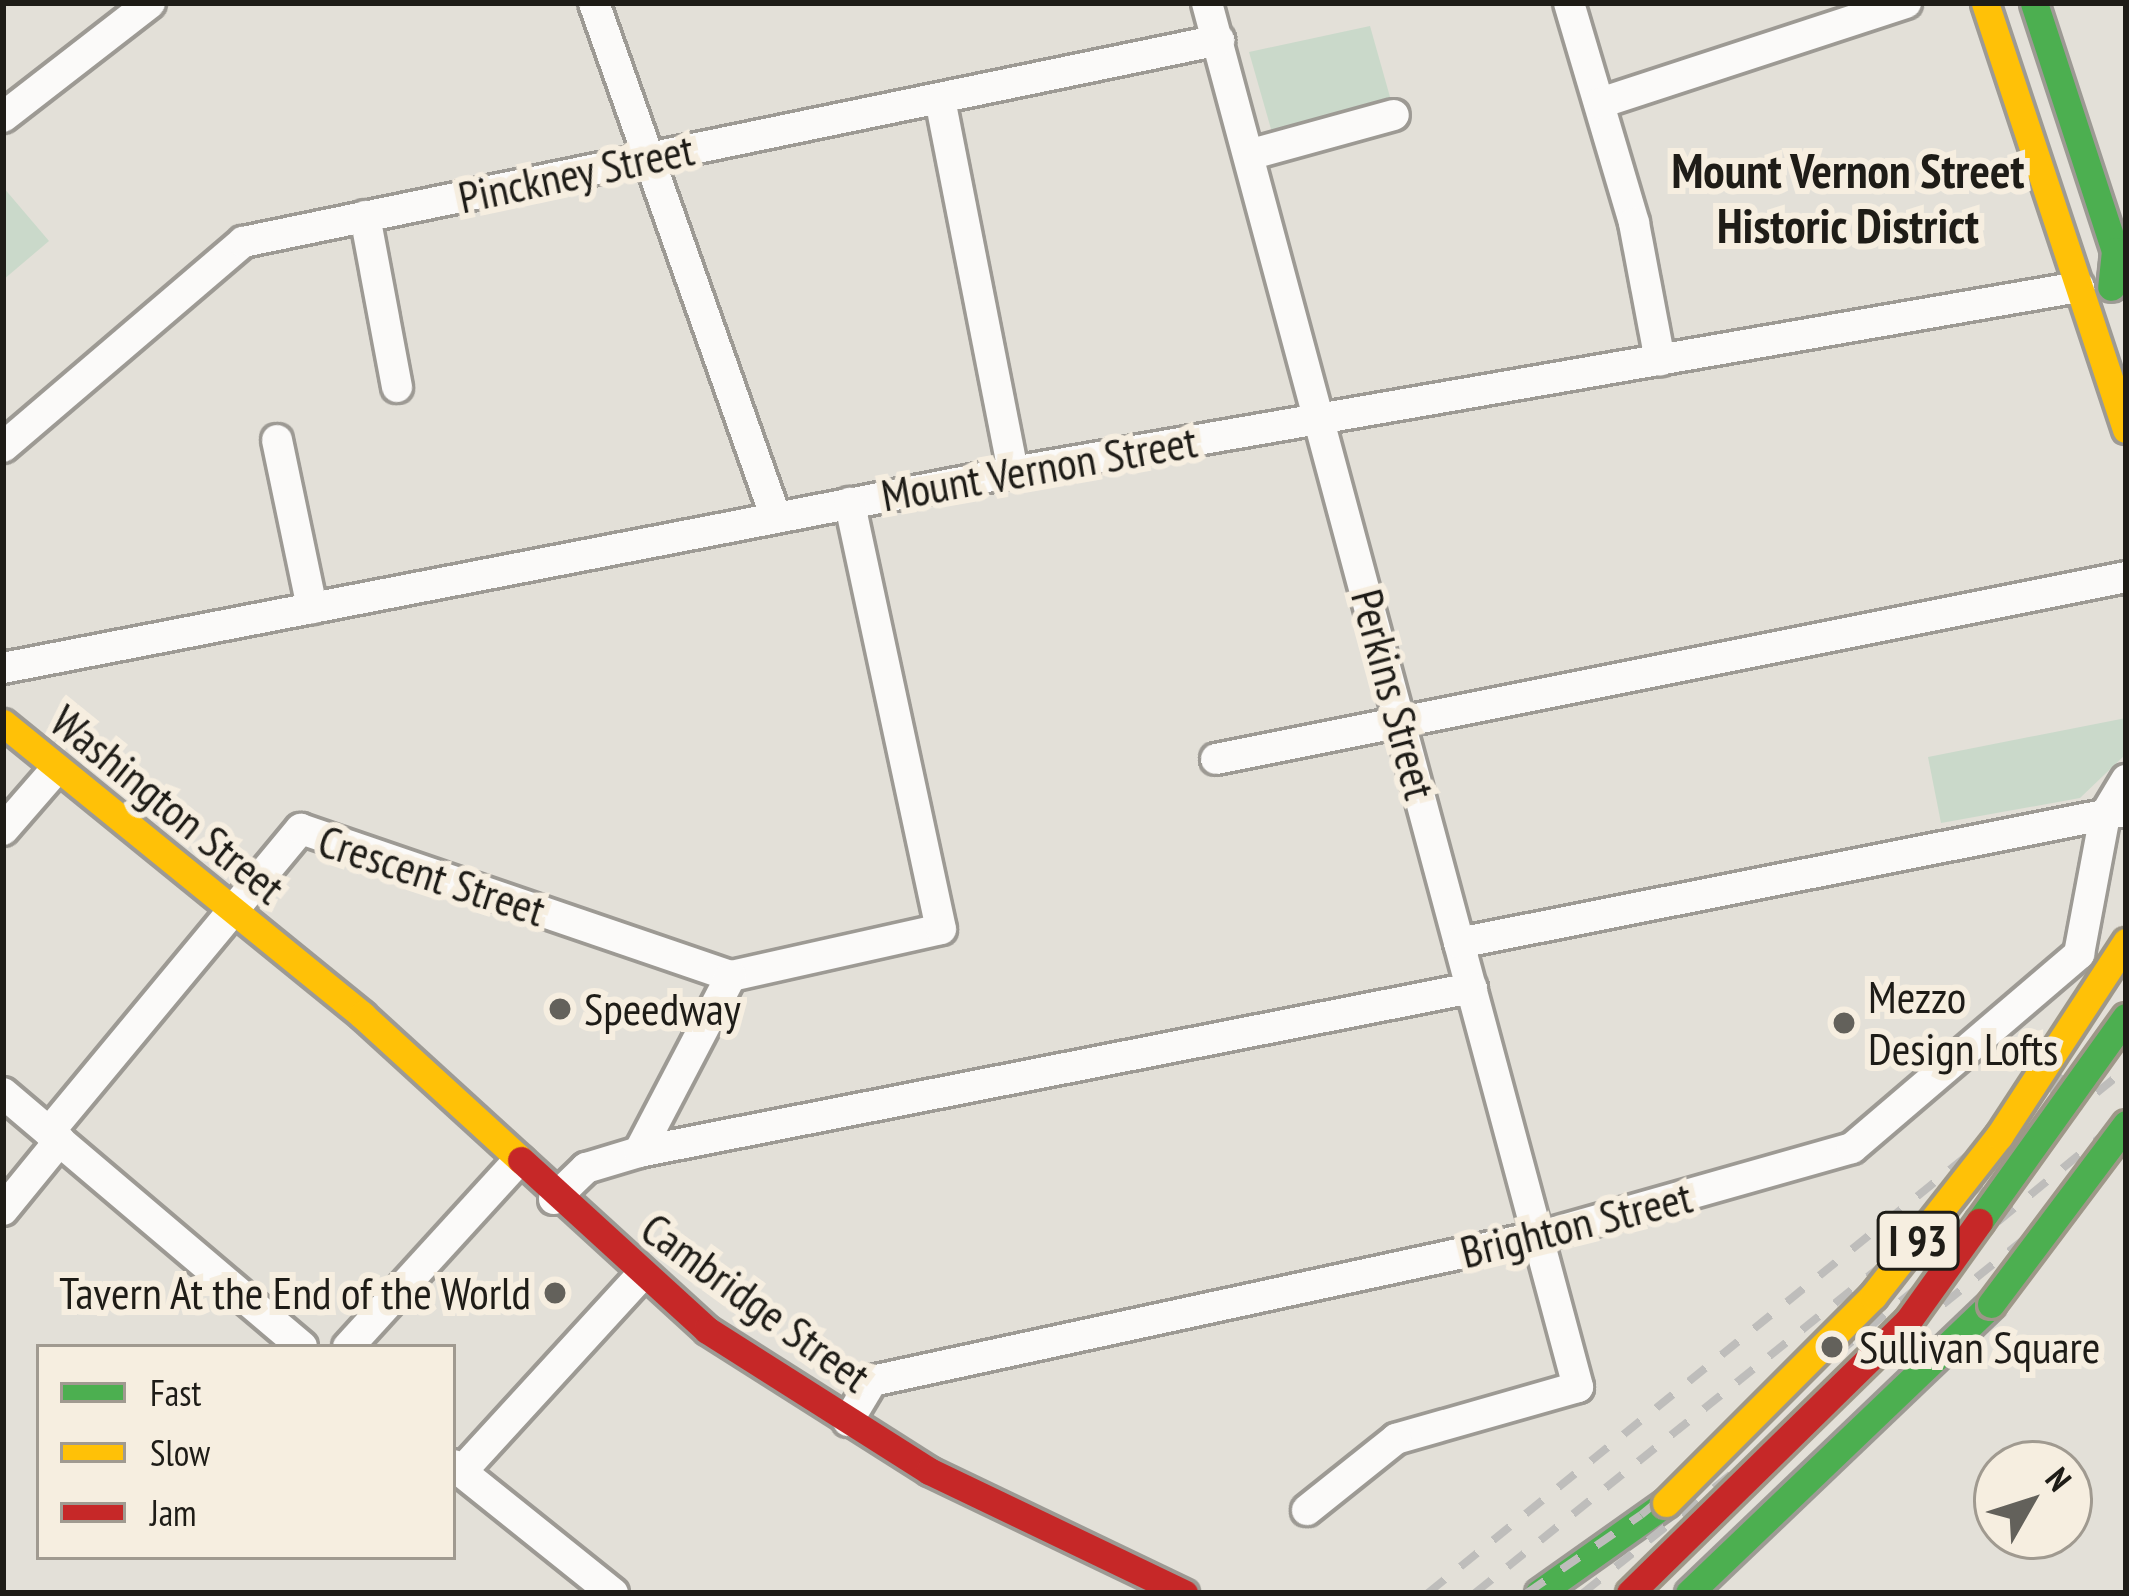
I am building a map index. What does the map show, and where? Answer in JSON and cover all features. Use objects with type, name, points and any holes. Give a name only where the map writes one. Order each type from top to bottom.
[{"type":"main road","points":[[1985,3],[2126,429]]},
{"type":"main road","points":[[2034,3],[2121,250],[2119,287],[2078,284]]},
{"type":"main road","points":[[2078,284],[2121,250]]},
{"type":"main road","name":"Washington Street","points":[[3,723],[281,950]]},
{"type":"main road","name":"I 93","points":[[1565,1593],[1666,1503],[1873,1296],[1999,1136],[2126,942]]},
{"type":"main road","name":"Cambridge Street","points":[[281,950],[639,1278],[848,1420],[1184,1593]]},
{"type":"main road","name":"I 93","points":[[1630,1593],[1908,1321],[2126,1017]]},
{"type":"main road","name":"I 93","points":[[1736,1593],[1991,1304],[2126,1124]]},
{"type":"main road","points":[[1689,1593],[1991,1304]]},
{"type":"main road","points":[[1539,1593],[1666,1503]]},
{"type":"street","points":[[3,116],[150,3]]},
{"type":"street","points":[[594,3],[776,518]]},
{"type":"street","name":"Perkins Street","points":[[1207,3],[1252,154],[1578,1387],[1396,1439],[1307,1510]]},
{"type":"street","points":[[1569,3],[1600,103],[1660,361]]},
{"type":"street","points":[[1600,103],[1906,3]]},
{"type":"street","name":"Pinckney Street","points":[[3,447],[243,242],[1219,40]]},
{"type":"street","points":[[940,99],[1013,472]]},
{"type":"street","points":[[1252,154],[1394,115]]},
{"type":"street","points":[[365,216],[397,387]]},
{"type":"street","name":"Mount Vernon Street","points":[[3,668],[1013,472],[1322,422],[2078,284]]},
{"type":"street","points":[[277,440],[312,608]]},
{"type":"street","points":[[639,1152],[731,976],[941,929],[850,503]]},
{"type":"street","points":[[1216,759],[1399,714],[2126,577]]},
{"type":"street","points":[[3,830],[56,769]]},
{"type":"street","name":"Brighton Street","points":[[848,1420],[872,1381],[1541,1237],[1867,1138],[2079,954],[2126,780]]},
{"type":"street","points":[[1459,943],[2116,813]]},
{"type":"street","name":"Crescent Street","points":[[3,1210],[230,906],[301,829],[731,976]]},
{"type":"street","points":[[554,1199],[586,1168],[639,1152],[1472,988]]},
{"type":"street","points":[[3,1093],[298,1344]]},
{"type":"street","points":[[351,1344],[516,1163]]},
{"type":"street","points":[[613,1593],[457,1468],[639,1278]]},
{"type":"green space","points":[[1370,26],[1392,104],[1273,136],[1249,52]]},
{"type":"green space","points":[[3,187],[49,241],[3,280]]},
{"type":"green space","points":[[2126,718],[2126,754],[2080,798],[1941,823],[1928,757]]},
{"type":"railway","points":[[1428,1593],[2126,1027]]},
{"type":"railway","points":[[1475,1593],[2126,1069]]},
{"type":"railway","points":[[1527,1593],[1641,1515],[2126,1116]]},
{"type":"railway","points":[[1583,1593],[2032,1233],[2126,1144]]},
{"type":"traffic: fast","points":[[2034,3],[2115,251],[2111,287]]},
{"type":"traffic: fast","points":[[1979,1222],[2126,1017]]},
{"type":"traffic: fast","points":[[1991,1304],[2126,1124]]},
{"type":"traffic: fast","points":[[1689,1593],[1991,1304]]},
{"type":"traffic: fast","points":[[1539,1593],[1666,1503]]},
{"type":"traffic: slow","points":[[1985,3],[2126,429]]},
{"type":"traffic: slow","points":[[3,723],[362,1015],[521,1160]]},
{"type":"traffic: slow","points":[[1666,1503],[1873,1296],[1999,1136],[2126,942]]},
{"type":"traffic: jam","points":[[521,1160],[707,1330],[929,1471],[1184,1593]]},
{"type":"traffic: jam","points":[[1630,1593],[1908,1321],[1979,1222]]},
{"type":"place","name":"Speedway","points":[[560,1009]]},
{"type":"place","name":"Mezzo Design Lofts","points":[[1844,1023]]},
{"type":"place","name":"Tavern At the End of the World","points":[[555,1293]]},
{"type":"place","name":"Sullivan Square","points":[[1832,1347]]},
{"type":"district","name":"Mount Vernon Street Historic District","points":[[1848,198]]}]
